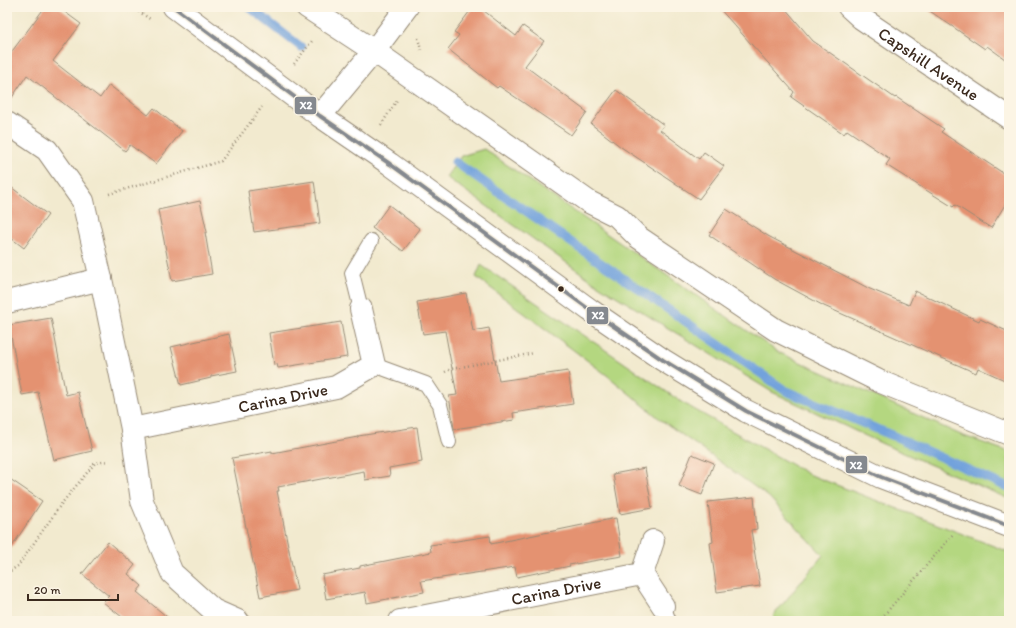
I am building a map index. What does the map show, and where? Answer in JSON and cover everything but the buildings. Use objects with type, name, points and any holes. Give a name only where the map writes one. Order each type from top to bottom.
[{"type":"street","points":[[174,7],[320,116],[390,164],[614,327],[663,360],[746,411],[881,477],[1009,526]]},
{"type":"street","points":[[307,7],[374,51],[589,202],[617,216],[638,237],[776,330],[881,382],[1009,434]]},
{"type":"street","points":[[320,116],[408,7]]},
{"type":"street","name":"Capshill Avenue","points":[[849,7],[861,18],[1009,118]]},
{"type":"street","points":[[7,123],[47,150],[84,201],[132,429],[142,501],[172,573],[209,616],[238,621]]},
{"type":"street","points":[[7,302],[101,279]]},
{"type":"street","points":[[361,309],[374,365]]},
{"type":"street","name":"Carina Drive","points":[[132,429],[336,387],[374,365]]},
{"type":"street","points":[[653,541],[642,574],[666,614]]},
{"type":"street","name":"Carina Drive","points":[[400,621],[642,574]]},
{"type":"lane","points":[[361,309],[352,273],[371,241]]},
{"type":"lane","points":[[374,365],[426,384],[440,405],[449,442]]},
{"type":"path","points":[[294,65],[314,40]]},
{"type":"path","points":[[84,201],[221,161],[264,104]]},
{"type":"path","points":[[426,384],[451,369],[534,353]]},
{"type":"path","points":[[7,573],[18,566],[62,503],[95,463],[135,456]]},
{"type":"path","points":[[879,621],[954,532]]},
{"type":"green space","points":[[484,149],[778,352],[961,435],[1009,452],[1009,499],[883,444],[772,392],[598,285],[446,177],[461,156]]},
{"type":"green space","points":[[481,265],[683,403],[808,474],[1009,552],[1009,621],[778,621],[773,616],[823,555],[769,497],[660,419],[608,376],[476,277]]},
{"type":"waterway","points":[[249,7],[301,47]]},
{"type":"waterway","points":[[455,162],[786,391],[896,437],[1009,488]]},
{"type":"transit line","name":"X2","points":[[174,7],[320,116],[390,164],[590,310],[663,360],[746,411],[881,477],[1009,526]]}]
